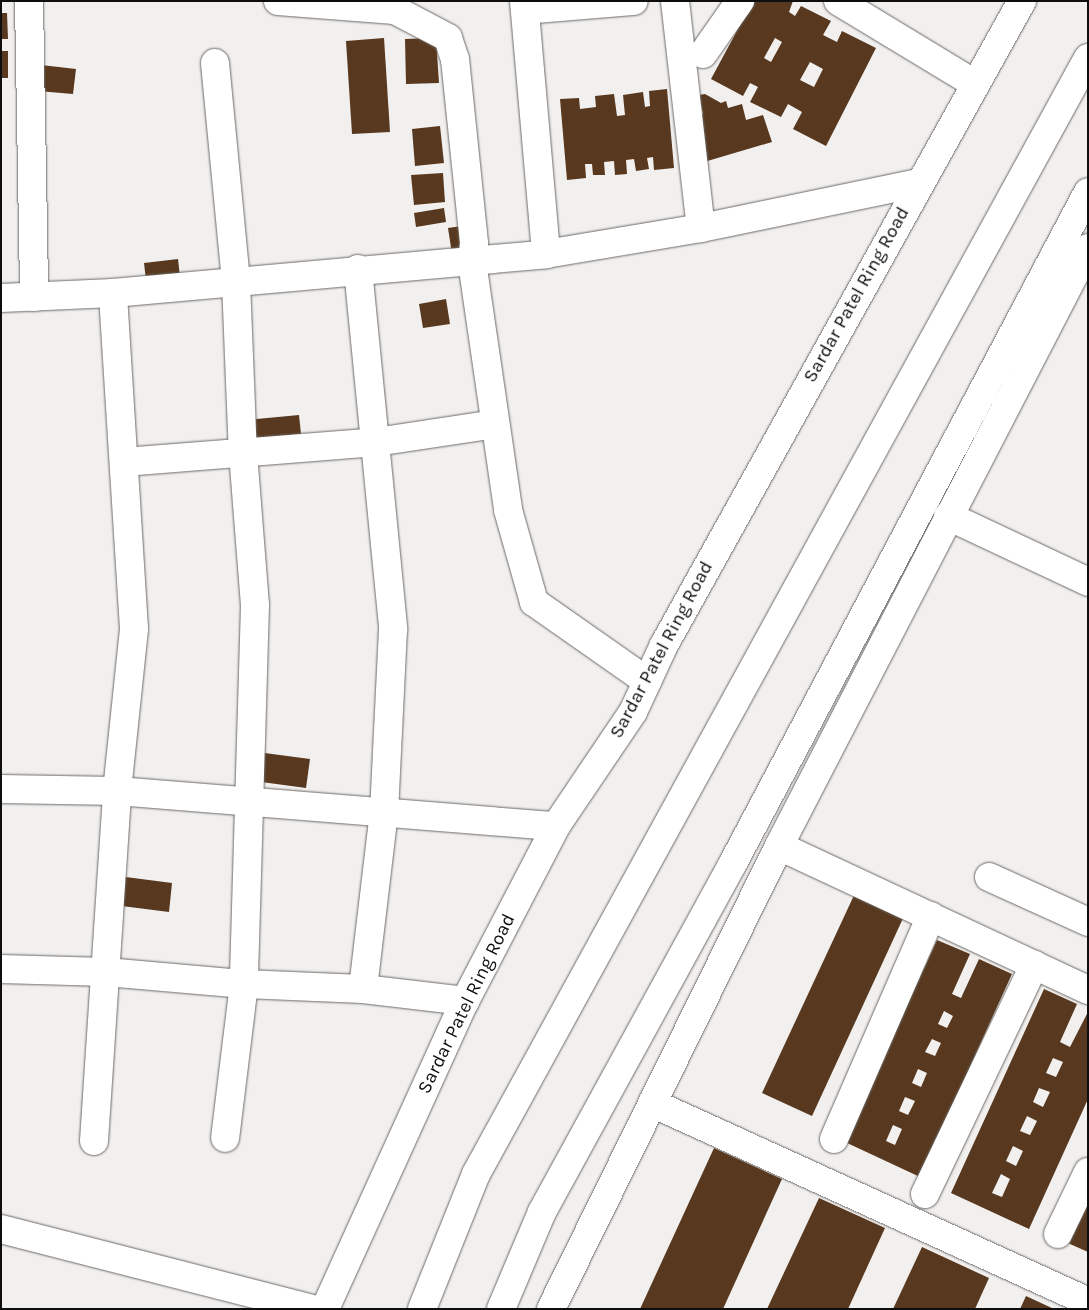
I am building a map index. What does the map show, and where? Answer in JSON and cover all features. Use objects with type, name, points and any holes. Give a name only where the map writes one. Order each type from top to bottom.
[{"type":"main road","points":[[29,1],[34,297]]},
{"type":"main road","points":[[278,1],[395,10],[448,38],[455,59],[474,243],[472,262],[508,510],[534,602],[647,681]]},
{"type":"main road","points":[[546,254],[524,5],[634,1]]},
{"type":"main road","points":[[675,1],[701,228]]},
{"type":"main road","points":[[703,54],[740,1]]},
{"type":"main road","points":[[838,1],[975,84]]},
{"type":"main road","name":"Sardar Patel Ring Road","points":[[325,1309],[465,1001],[556,826],[633,712],[664,645],[919,183],[1022,1]]},
{"type":"main road","points":[[422,1309],[476,1174],[1088,58]]},
{"type":"main road","points":[[215,63],[236,282],[243,453],[255,605],[247,801],[244,984],[225,1138]]},
{"type":"main road","points":[[1,298],[113,293],[358,269],[472,262],[546,254],[701,228],[919,183]]},
{"type":"main road","points":[[501,1309],[542,1212],[732,866],[1088,192]]},
{"type":"main road","points":[[551,1309],[779,846],[1088,248]]},
{"type":"main road","points":[[358,269],[376,442],[392,629],[384,812],[364,989]]},
{"type":"main road","points":[[94,1141],[117,792],[134,629],[113,293]]},
{"type":"main road","points":[[124,462],[376,442],[495,424]]},
{"type":"main road","points":[[948,516],[1088,582]]},
{"type":"main road","points":[[1,790],[117,792],[556,826]]},
{"type":"main road","points":[[779,846],[1088,990]]},
{"type":"main road","points":[[989,877],[1088,922]]},
{"type":"main road","points":[[834,1139],[931,916]]},
{"type":"main road","points":[[925,1194],[1034,965]]},
{"type":"main road","points":[[1,969],[106,972],[244,984],[364,989],[465,1001]]},
{"type":"main road","points":[[652,1103],[1088,1302]]},
{"type":"main road","points":[[1058,1234],[1088,1172]]},
{"type":"main road","points":[[1,1229],[312,1309]]},
{"type":"building","points":[[753,1],[793,1],[789,12],[795,16],[801,6],[831,21],[823,35],[837,42],[842,31],[876,48],[826,146],[793,129],[802,112],[788,104],[781,117],[750,102],[758,87],[750,83],[743,96],[711,79]],"holes":[[[775,38],[782,42],[771,62],[764,58]],[[810,62],[823,69],[814,87],[800,80]]]},
{"type":"building","points":[[1,13],[7,13],[8,39],[1,39]]},
{"type":"building","points":[[384,38],[390,132],[352,134],[346,41]]},
{"type":"building","points":[[436,38],[439,83],[406,84],[405,39]]},
{"type":"building","points":[[1,51],[8,51],[8,78],[1,78]]},
{"type":"building","points":[[41,65],[76,69],[73,94],[38,91]]},
{"type":"building","points":[[667,89],[674,168],[654,170],[653,157],[647,158],[649,169],[636,171],[634,159],[626,160],[627,174],[615,175],[614,161],[604,162],[605,175],[593,175],[592,164],[585,164],[586,178],[567,180],[560,99],[579,98],[580,109],[596,107],[595,96],[614,94],[617,116],[625,115],[623,95],[643,92],[645,107],[650,106],[649,91]]},
{"type":"building","points":[[705,94],[721,103],[726,101],[728,108],[742,104],[746,120],[763,115],[772,142],[704,162],[697,115],[703,114],[699,95]]},
{"type":"building","points":[[440,126],[444,163],[415,166],[412,129]]},
{"type":"building","points":[[443,173],[445,202],[414,205],[411,175]]},
{"type":"building","points":[[444,208],[446,222],[416,227],[414,213]]},
{"type":"building","points":[[462,226],[467,252],[452,254],[448,228]]},
{"type":"building","points":[[178,259],[180,277],[146,280],[144,263]]},
{"type":"building","points":[[446,299],[450,324],[423,328],[419,304]]},
{"type":"building","points":[[299,415],[301,434],[248,439],[246,420]]},
{"type":"building","points":[[257,752],[310,759],[306,788],[254,781]]},
{"type":"building","points":[[118,876],[172,883],[169,912],[114,905]]},
{"type":"building","points":[[856,891],[905,914],[812,1116],[762,1093]]},
{"type":"building","points":[[937,940],[970,954],[952,994],[961,998],[979,959],[1012,974],[920,1177],[845,1142]],"holes":[[[944,1011],[953,1016],[947,1028],[938,1024]],[[932,1039],[941,1043],[935,1056],[925,1052]],[[918,1069],[927,1073],[921,1087],[912,1083]],[[905,1097],[915,1101],[908,1115],[899,1111]],[[893,1125],[902,1129],[895,1145],[886,1141]]]},
{"type":"building","points":[[1044,989],[1077,1004],[1060,1042],[1070,1047],[1088,1012],[1088,1099],[1029,1229],[951,1193]],"holes":[[[1053,1058],[1063,1062],[1056,1077],[1046,1073]],[[1039,1088],[1050,1092],[1043,1107],[1033,1102]],[[1027,1116],[1037,1121],[1030,1135],[1020,1131]],[[1013,1146],[1023,1151],[1016,1166],[1006,1161]],[[1001,1174],[1010,1179],[1002,1197],[992,1193]]]},
{"type":"building","points":[[714,1148],[782,1179],[723,1309],[640,1309]]},
{"type":"building","points":[[1088,1181],[1088,1252],[1061,1240]]},
{"type":"building","points":[[819,1198],[885,1228],[848,1309],[767,1309]]},
{"type":"building","points":[[922,1247],[989,1278],[975,1309],[893,1309]]},
{"type":"building","points":[[1026,1296],[1054,1309],[1020,1309]]}]
